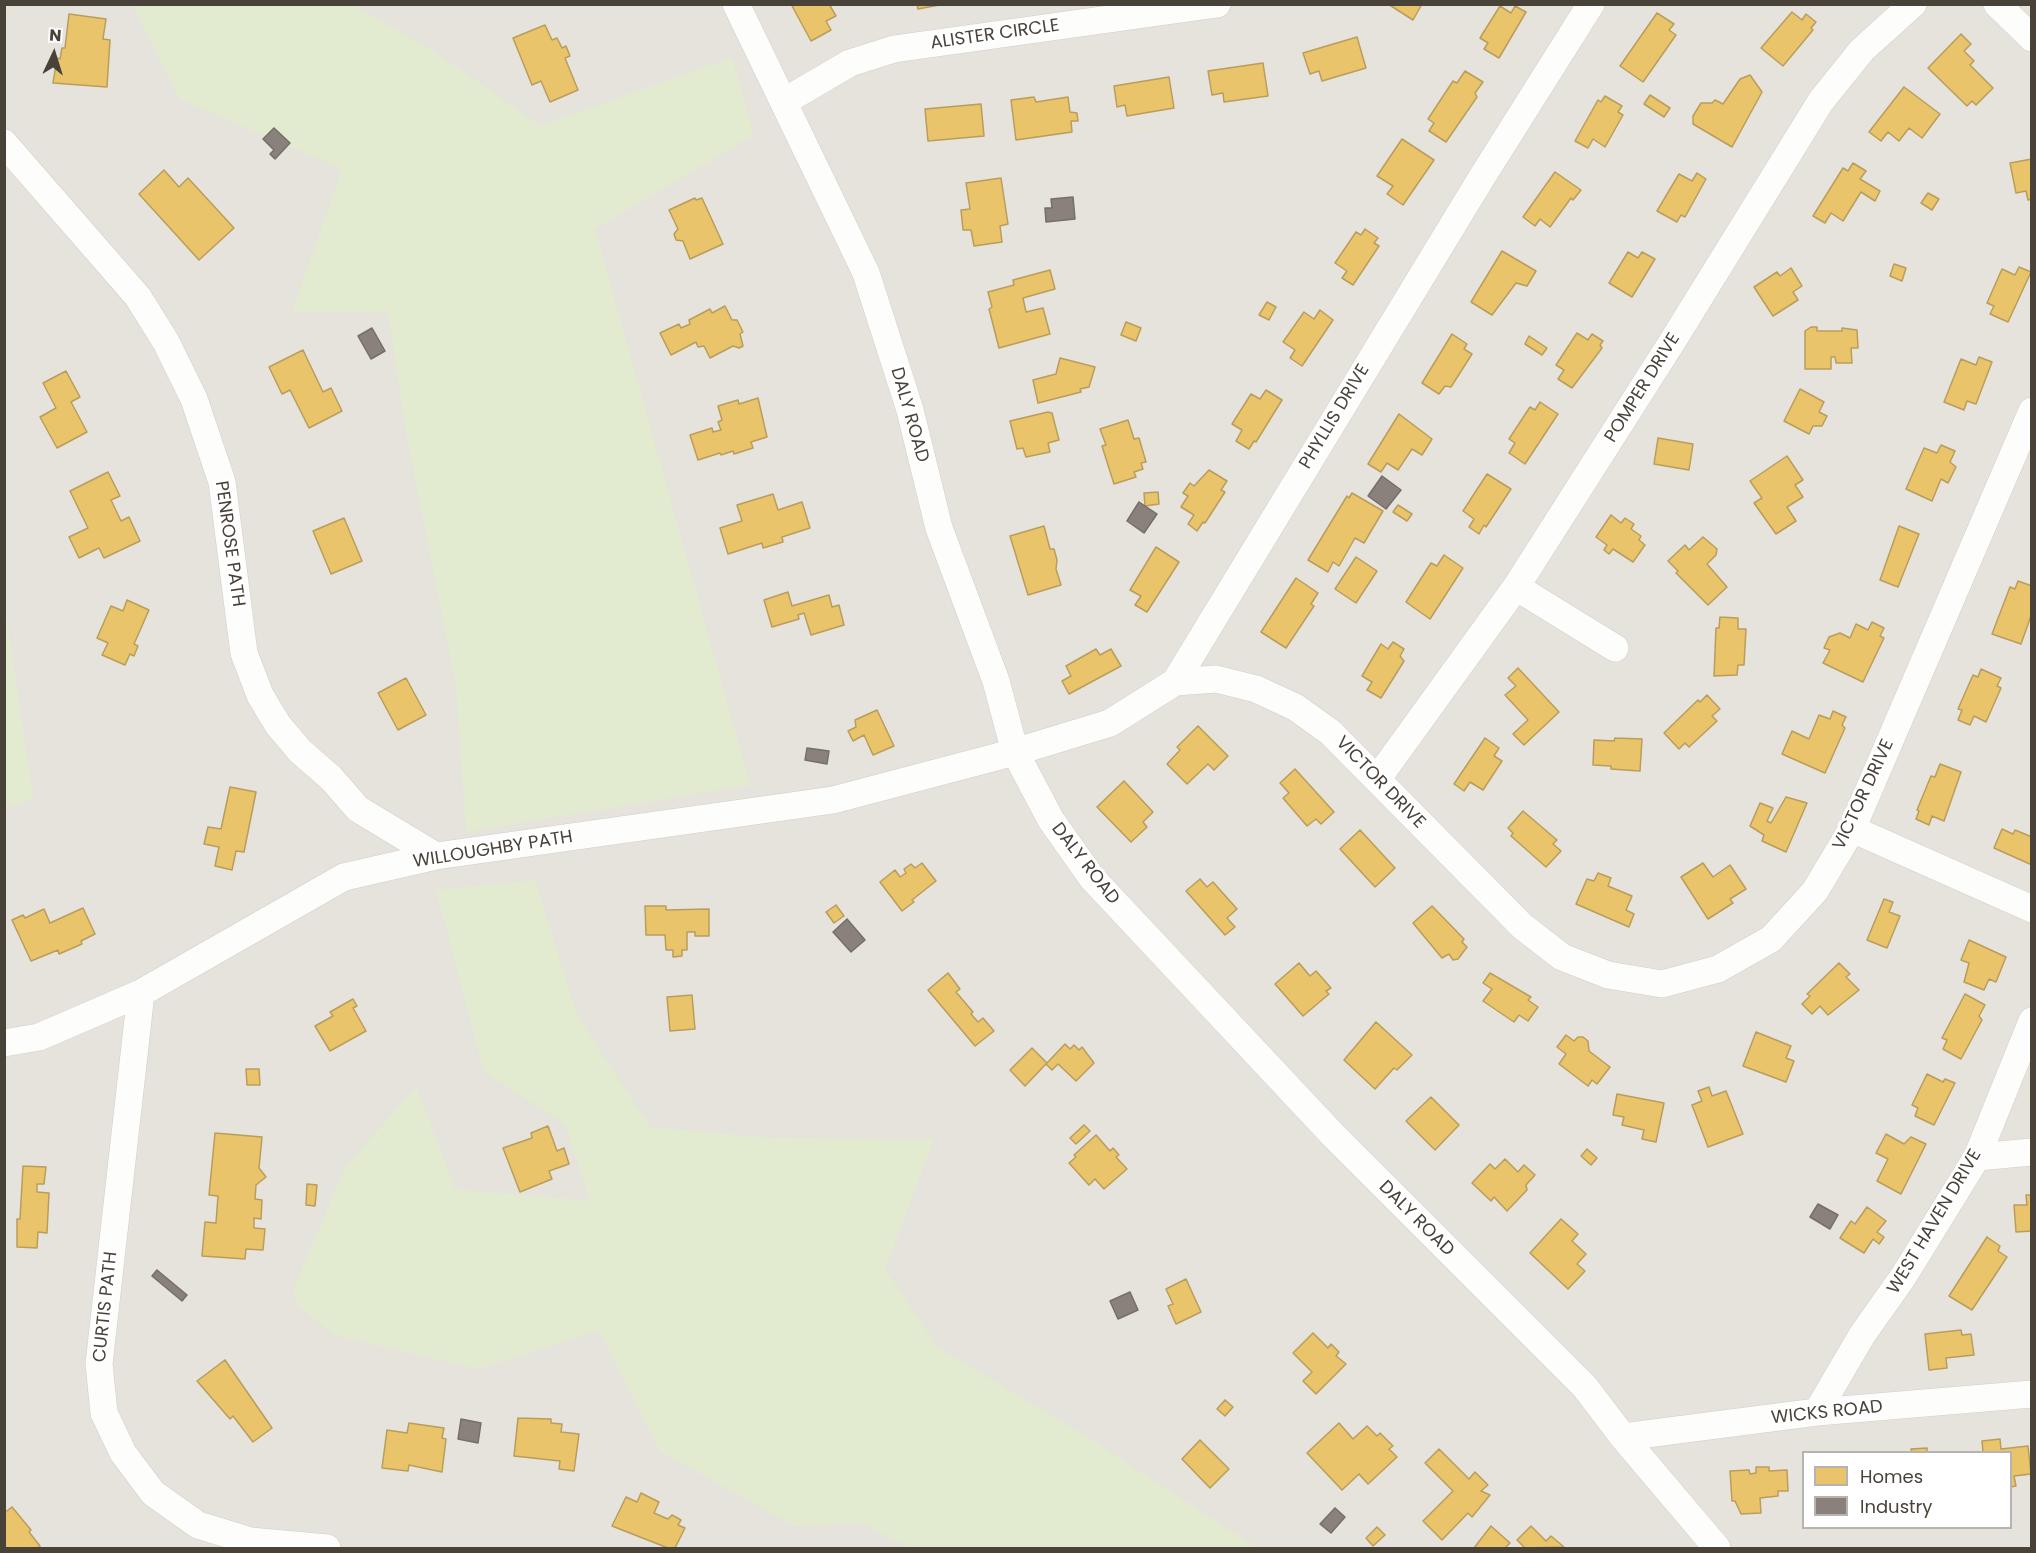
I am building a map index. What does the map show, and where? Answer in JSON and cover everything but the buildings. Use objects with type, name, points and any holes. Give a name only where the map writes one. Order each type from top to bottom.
[{"type":"street","name":"DALY ROAD","points":[[736,4],[785,101],[866,273],[910,410],[939,528],[996,681],[1015,752],[1051,820],[1092,878],[1332,1134],[1585,1387],[1623,1437],[1717,1548]]},
{"type":"street","name":"ALISTER CIRCLE","points":[[785,101],[850,63],[894,49],[1217,4]]},
{"type":"street","name":"PHYLLIS DRIVE","points":[[1015,752],[1110,723],[1175,682],[1482,177],[1592,4]]},
{"type":"street","name":"POMPER DRIVE","points":[[1378,778],[1516,587],[1821,101],[1862,50],[1913,4]]},
{"type":"street","points":[[1997,4],[2031,38]]},
{"type":"street","name":"PENROSE PATH","points":[[4,143],[138,297],[166,342],[194,399],[222,482],[244,653],[260,694],[278,725],[300,751],[331,778],[358,809],[436,856]]},
{"type":"street","name":"VICTOR DRIVE","points":[[1175,682],[1216,679],[1256,690],[1295,707],[1330,732],[1522,926],[1562,957],[1608,975],[1662,984],[1718,969],[1771,939],[1815,891],[1851,829],[2031,411]]},
{"type":"street","points":[[1516,587],[1615,648]]},
{"type":"street","name":"WILLOUGHBY PATH","points":[[4,1043],[39,1037],[141,993],[344,877],[436,856],[833,800],[1015,752]]},
{"type":"street","points":[[1851,829],[2031,909]]},
{"type":"street","name":"CURTIS PATH","points":[[141,993],[99,1364],[104,1413],[123,1453],[153,1492],[198,1525],[250,1541],[327,1548]]},
{"type":"street","name":"WEST HAVEN DRIVE","points":[[1817,1412],[1862,1335],[1903,1277],[1977,1157],[2031,1021]]},
{"type":"street","points":[[1977,1157],[2031,1152]]},
{"type":"street","name":"WICKS ROAD","points":[[1623,1437],[1817,1412],[2031,1394]]},
{"type":"shaded area","points":[[5,5],[2031,5],[2031,1548],[5,1548]]},
{"type":"green space","points":[[133,5],[353,5],[433,51],[541,126],[732,57],[754,135],[595,229],[750,785],[466,832],[456,686],[407,438],[388,313],[292,312],[342,169],[180,99]]},
{"type":"green space","points":[[5,607],[33,799],[4,808]]},
{"type":"green space","points":[[535,880],[577,1015],[650,1127],[771,1138],[934,1139],[885,1269],[936,1346],[1097,1443],[1257,1548],[910,1548],[862,1523],[794,1526],[660,1451],[599,1330],[478,1369],[334,1335],[297,1305],[293,1289],[345,1168],[416,1086],[455,1189],[590,1201],[565,1124],[484,1072],[436,890]]}]
